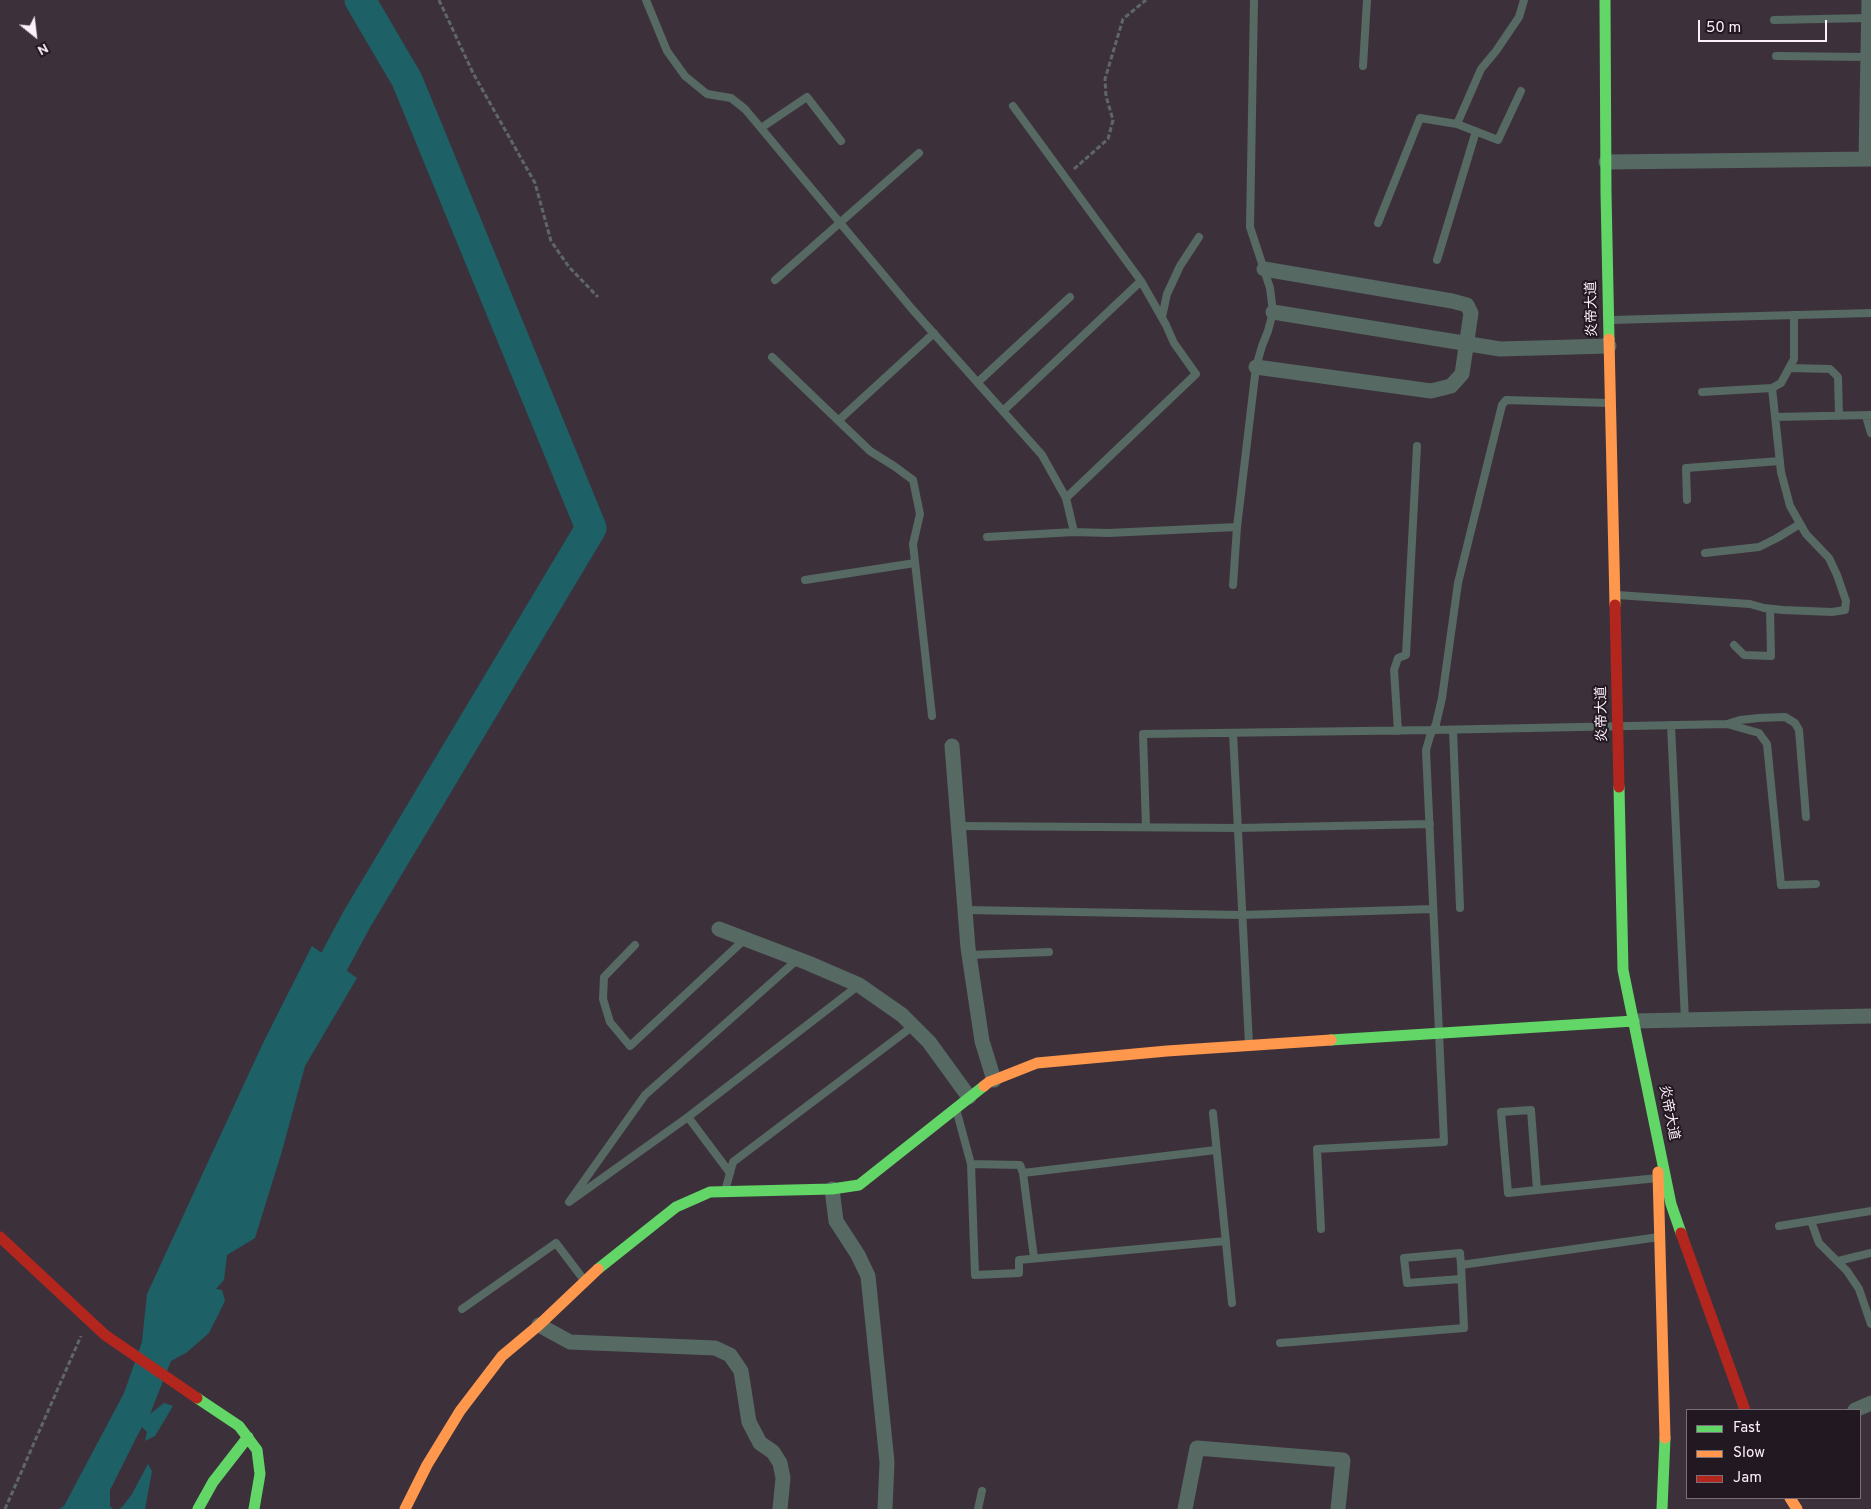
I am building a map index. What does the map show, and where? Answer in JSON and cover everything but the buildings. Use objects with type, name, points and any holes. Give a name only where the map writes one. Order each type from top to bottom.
[{"type":"main road","name":"炎帝大道","points":[[1605,0],[1609,346],[1624,970],[1671,1204],[1745,1409]]},
{"type":"main road","points":[[405,1509],[427,1464],[460,1411],[502,1356],[539,1325],[604,1263],[676,1207],[710,1192],[832,1189],[858,1185],[989,1082],[1037,1064],[1167,1051],[1634,1021]]},
{"type":"main road","points":[[1657,1133],[1665,1438],[1662,1509]]},
{"type":"main road","points":[[0,1237],[105,1335],[239,1426],[257,1450],[260,1474],[254,1509]]},
{"type":"main road","points":[[198,1509],[212,1482],[248,1437]]},
{"type":"street","points":[[1606,162],[1869,159],[1869,0]]},
{"type":"street","points":[[1256,367],[1431,390],[1451,386],[1462,374],[1471,313],[1467,305],[1264,269]]},
{"type":"street","points":[[1273,312],[1500,349],[1609,346]]},
{"type":"street","points":[[952,746],[969,954],[982,1042],[994,1080]]},
{"type":"street","points":[[719,929],[859,985],[902,1015],[929,1042],[969,1097]]},
{"type":"street","points":[[1634,1021],[1871,1016]]},
{"type":"street","points":[[832,1189],[836,1221],[858,1255],[868,1276],[887,1462],[885,1509]]},
{"type":"street","points":[[539,1325],[570,1342],[715,1348],[730,1355],[741,1371],[750,1422],[760,1443],[773,1452],[780,1463],[783,1478],[780,1509]]},
{"type":"street","points":[[1857,1409],[1871,1403]]},
{"type":"street","points":[[1185,1509],[1196,1448],[1343,1460],[1338,1509]]},
{"type":"lane","points":[[646,0],[667,51],[685,76],[707,94],[731,98],[745,109],[934,333],[1042,455],[1066,498],[1074,532]]},
{"type":"lane","points":[[1233,585],[1237,526],[1256,367],[1273,312],[1270,288],[1250,227],[1254,0]]},
{"type":"lane","points":[[1363,66],[1367,0]]},
{"type":"lane","points":[[1457,124],[1481,69],[1519,17],[1524,0]]},
{"type":"lane","points":[[1774,20],[1868,18]]},
{"type":"lane","points":[[1776,56],[1868,57]]},
{"type":"lane","points":[[1378,223],[1420,118],[1457,124],[1498,140],[1521,91]]},
{"type":"lane","points":[[761,128],[807,97],[841,141]]},
{"type":"lane","points":[[1013,106],[1141,281],[1162,317],[1174,343],[1196,374],[1066,498]]},
{"type":"lane","points":[[1437,260],[1476,132]]},
{"type":"lane","points":[[775,280],[919,153]]},
{"type":"lane","points":[[1162,317],[1167,294],[1180,266],[1200,237]]},
{"type":"lane","points":[[1003,411],[1141,281]]},
{"type":"lane","points":[[978,382],[1070,298]]},
{"type":"lane","points":[[1609,320],[1871,313]]},
{"type":"lane","points":[[1702,392],[1772,388],[1781,383],[1794,359],[1794,315]]},
{"type":"lane","points":[[839,420],[934,333]]},
{"type":"lane","points":[[772,357],[870,452],[894,466],[912,480],[920,514],[913,544],[932,716]]},
{"type":"lane","points":[[1790,368],[1830,369],[1838,377],[1839,416]]},
{"type":"lane","points":[[1615,595],[1750,604],[1770,609],[1832,612],[1845,610],[1846,601],[1829,558],[1806,534],[1790,506],[1780,461],[1772,388]]},
{"type":"lane","points":[[1321,1229],[1317,1149],[1444,1142],[1426,750],[1432,730],[1436,724],[1442,698],[1458,583],[1502,404],[1506,400],[1611,403]]},
{"type":"lane","points":[[1775,417],[1869,415],[1871,433]]},
{"type":"lane","points":[[1398,731],[1394,670],[1398,658],[1406,655],[1417,446]]},
{"type":"lane","points":[[1687,500],[1686,468],[1780,461]]},
{"type":"lane","points":[[1705,553],[1759,547],[1800,524]]},
{"type":"lane","points":[[987,537],[1237,526]]},
{"type":"lane","points":[[804,580],[915,563]]},
{"type":"lane","points":[[1734,645],[1744,655],[1771,656],[1770,609]]},
{"type":"lane","points":[[1146,827],[1143,734],[1727,724],[1759,718],[1785,717],[1795,723],[1799,730],[1806,817]]},
{"type":"lane","points":[[1727,724],[1760,733],[1766,744],[1780,885],[1816,884]]},
{"type":"lane","points":[[1670,725],[1686,1020]]},
{"type":"lane","points":[[1453,730],[1460,908]]},
{"type":"lane","points":[[1233,733],[1249,1046]]},
{"type":"lane","points":[[958,826],[1238,828],[1430,824]]},
{"type":"lane","points":[[965,910],[1242,915],[1433,909]]},
{"type":"lane","points":[[635,946],[604,977],[603,999],[610,1022],[630,1046],[745,939]]},
{"type":"lane","points":[[969,954],[1049,952]]},
{"type":"lane","points":[[798,959],[645,1095],[569,1202],[688,1117],[859,985]]},
{"type":"lane","points":[[725,1192],[733,1162],[912,1026]]},
{"type":"lane","points":[[956,1108],[971,1164],[975,1275],[1019,1273],[1019,1260],[1226,1241]]},
{"type":"lane","points":[[1537,1190],[1531,1110],[1501,1112],[1508,1193],[1658,1178]]},
{"type":"lane","points":[[1212,1113],[1232,1303]]},
{"type":"lane","points":[[688,1117],[730,1173]]},
{"type":"lane","points":[[1023,1173],[1216,1150]]},
{"type":"lane","points":[[971,1164],[1020,1165],[1023,1173],[1034,1258]]},
{"type":"lane","points":[[1779,1226],[1871,1211]]},
{"type":"lane","points":[[1811,1221],[1819,1243],[1847,1271],[1859,1290],[1871,1324]]},
{"type":"lane","points":[[1461,1266],[1659,1237]]},
{"type":"lane","points":[[462,1308],[556,1243],[585,1281]]},
{"type":"lane","points":[[1280,1343],[1464,1328],[1462,1279],[1460,1253],[1404,1258],[1407,1283],[1462,1279]]},
{"type":"lane","points":[[1838,1261],[1871,1254]]},
{"type":"lane","points":[[978,1509],[982,1491]]},
{"type":"path","points":[[439,0],[473,73],[535,183],[551,241],[568,267],[598,297]]},
{"type":"path","points":[[1064,176],[1108,139],[1113,120],[1106,96],[1104,79],[1123,19],[1146,0]]},
{"type":"path","points":[[4,1509],[88,1319]]},
{"type":"water","points":[[312,946],[357,978],[305,1066],[282,1151],[255,1238],[227,1255],[224,1280],[216,1289],[222,1290],[225,1301],[209,1333],[186,1353],[171,1361],[150,1414],[164,1403],[173,1406],[155,1436],[145,1441],[147,1432],[142,1427],[110,1490],[110,1506],[113,1509],[59,1509],[64,1506],[124,1393],[142,1342],[147,1294],[263,1043]]},
{"type":"water","points":[[148,1464],[152,1471],[145,1509],[119,1509],[132,1494]]},
{"type":"waterway","points":[[314,999],[357,919],[591,528],[407,80],[360,0]]},
{"type":"traffic: fast","points":[[1605,0],[1609,339]]},
{"type":"traffic: fast","points":[[1619,787],[1623,970],[1671,1204],[1681,1233]]},
{"type":"traffic: fast","points":[[1331,1040],[1634,1021]]},
{"type":"traffic: fast","points":[[598,1269],[676,1207],[710,1192],[832,1189],[859,1185],[984,1086]]},
{"type":"traffic: fast","points":[[197,1398],[239,1426],[257,1450],[260,1474],[254,1509]]},
{"type":"traffic: fast","points":[[198,1509],[213,1482],[248,1437]]},
{"type":"traffic: fast","points":[[1662,1509],[1665,1438]]},
{"type":"traffic: slow","points":[[1609,339],[1615,605]]},
{"type":"traffic: slow","points":[[984,1086],[989,1082],[1037,1063],[1167,1051],[1331,1040]]},
{"type":"traffic: slow","points":[[1658,1172],[1665,1438]]},
{"type":"traffic: slow","points":[[405,1509],[427,1465],[460,1411],[502,1356],[539,1325],[598,1269]]},
{"type":"traffic: slow","points":[[1791,1499],[1797,1509]]},
{"type":"traffic: jam","points":[[1615,605],[1619,787]]},
{"type":"traffic: jam","points":[[1681,1233],[1745,1409]]},
{"type":"traffic: jam","points":[[0,1237],[105,1335],[197,1398]]}]
